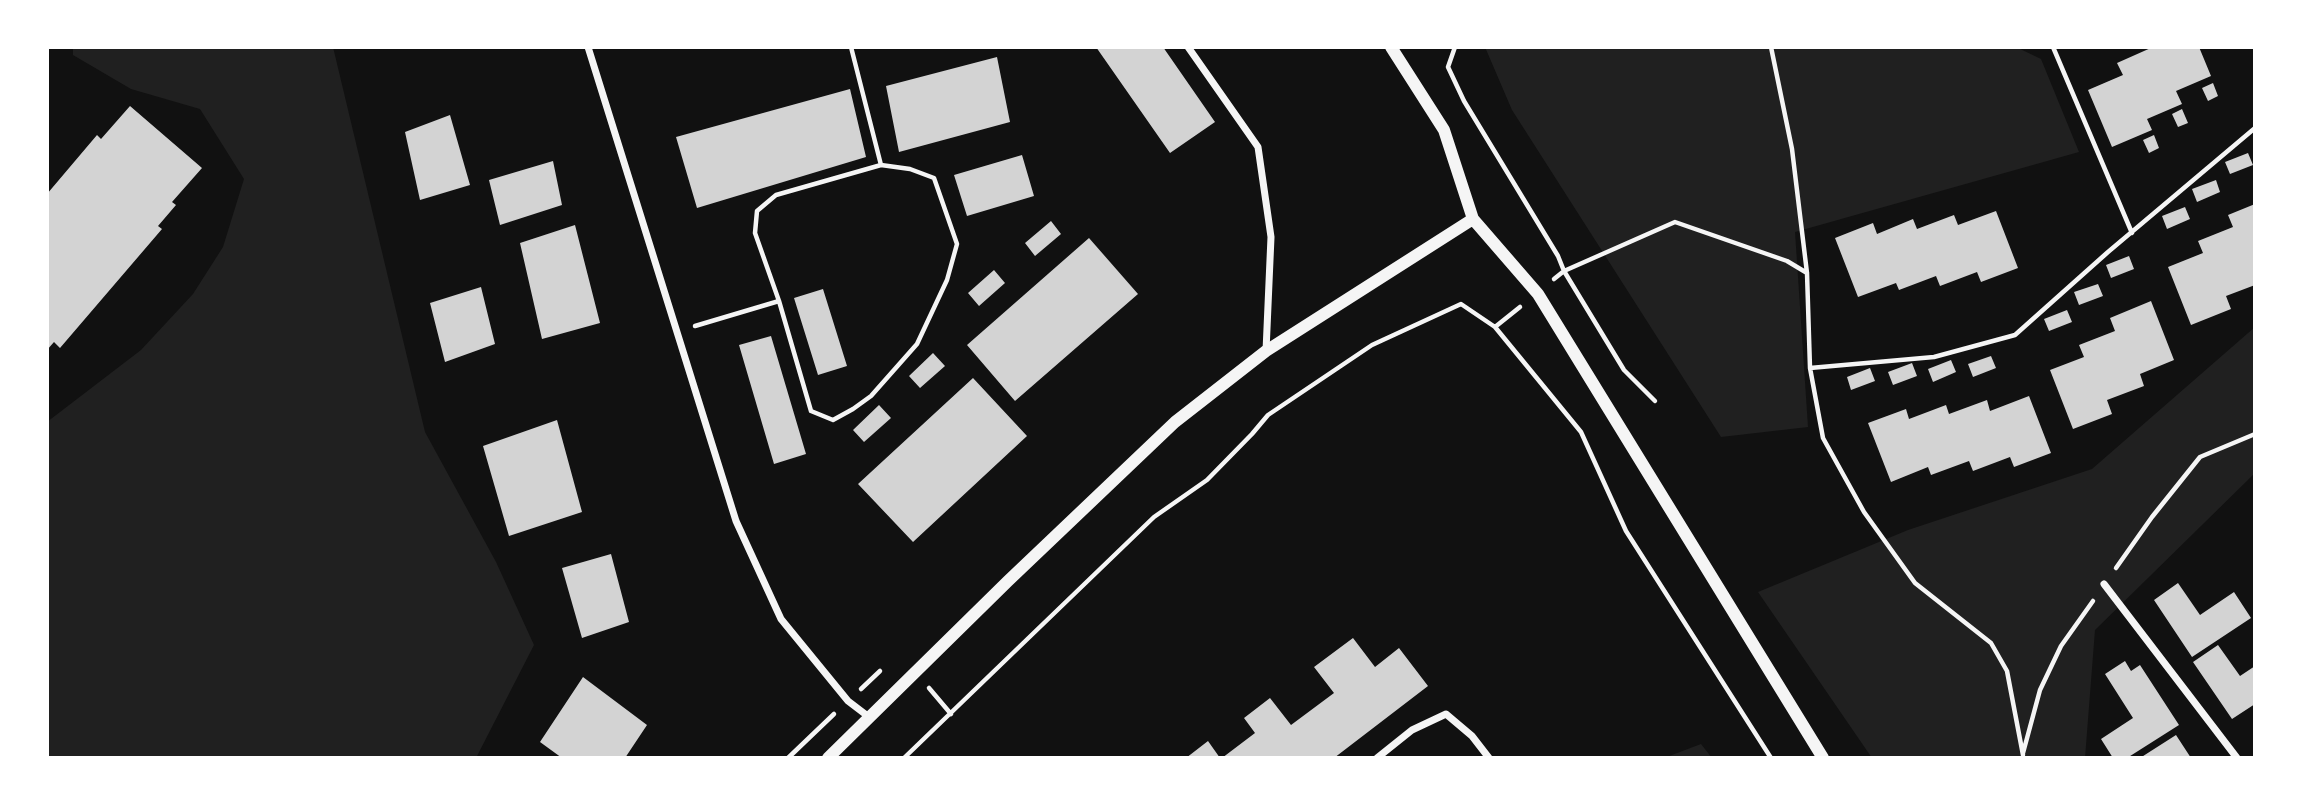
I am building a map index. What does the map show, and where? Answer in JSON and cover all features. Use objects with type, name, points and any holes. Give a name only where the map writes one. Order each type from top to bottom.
[{"type":"street","points":[[588,47],[736,521],[781,619],[848,701],[869,717]]},
{"type":"street","points":[[1188,47],[1258,147],[1271,237],[1266,351]]},
{"type":"street","points":[[1391,47],[1444,130],[1473,219],[1538,293],[1824,758]]},
{"type":"street","points":[[828,758],[1175,422],[1266,351],[1473,219]]},
{"type":"street","points":[[2104,584],[2237,758]]},
{"type":"street","points":[[1377,758],[1412,730],[1446,715],[1472,736],[1489,758]]},
{"type":"path","points":[[851,47],[881,165]]},
{"type":"path","points":[[1455,47],[1448,67],[1464,101],[1624,370],[1655,401]]},
{"type":"path","points":[[1772,47],[1792,149],[1807,273],[1810,368],[1823,438],[1864,512],[1915,583],[1991,643],[2007,671],[2022,755]]},
{"type":"path","points":[[2053,47],[2132,233]]},
{"type":"path","points":[[1810,368],[1934,357],[2015,335],[2255,128]]},
{"type":"path","points":[[881,165],[910,169],[934,178],[957,244],[947,280],[917,344],[871,396],[833,420],[811,411],[779,301],[755,233],[757,211],[776,195],[881,165]]},
{"type":"path","points":[[1495,327],[1564,271],[1675,222],[1787,261],[1807,273]]},
{"type":"path","points":[[677,331],[779,301]]},
{"type":"path","points":[[904,758],[1154,517],[1207,480],[1268,415],[1372,345],[1461,304],[1495,327],[1581,432],[1626,531],[1771,758]]},
{"type":"path","points":[[788,758],[848,701]]},
{"type":"shaded area","points":[[73,47],[333,47],[425,432],[496,562],[534,645],[476,758],[47,758],[47,422],[141,350],[193,294],[223,247],[244,179],[200,109],[131,89],[73,55]]},
{"type":"shaded area","points":[[1485,47],[2016,47],[2041,59],[2079,152],[1795,232],[1808,427],[1721,437],[1512,110]]},
{"type":"shaded area","points":[[2255,327],[2255,473],[2095,630],[2085,758],[1872,758],[1758,592],[1908,530],[2092,469]]},
{"type":"shaded area","points":[[1701,744],[1712,758],[1664,758]]},
{"type":"building","points":[[1096,47],[1163,47],[1215,122],[1170,153]]},
{"type":"building","points":[[2153,47],[2199,47],[2211,76],[2176,91],[2182,104],[2147,119],[2152,130],[2112,147],[2088,90],[2123,75],[2117,63]]},
{"type":"building","points":[[997,57],[1010,122],[899,152],[886,86]]},
{"type":"building","points":[[2213,83],[2218,96],[2208,101],[2202,88]]},
{"type":"building","points":[[850,89],[866,157],[697,208],[676,137]]},
{"type":"building","points":[[130,106],[202,168],[172,202],[176,205],[158,226],[162,229],[60,348],[54,342],[47,350],[47,194],[97,135],[101,139]]},
{"type":"building","points":[[2182,109],[2188,123],[2178,127],[2172,114]]},
{"type":"building","points":[[450,115],[470,185],[420,200],[405,132]]},
{"type":"building","points":[[2154,135],[2159,148],[2149,153],[2143,140]]},
{"type":"building","points":[[2248,153],[2253,165],[2230,174],[2225,162]]},
{"type":"building","points":[[1022,155],[1034,196],[967,216],[954,175]]},
{"type":"building","points":[[553,161],[562,205],[500,225],[489,180]]},
{"type":"building","points":[[2216,180],[2220,192],[2197,202],[2192,189]]},
{"type":"building","points":[[2255,204],[2255,285],[2226,296],[2231,309],[2191,325],[2168,267],[2203,253],[2198,241],[2233,227],[2228,215]]},
{"type":"building","points":[[2185,207],[2190,219],[2167,229],[2162,216]]},
{"type":"building","points":[[1996,211],[2018,268],[1981,282],[1977,272],[1940,286],[1936,276],[1899,290],[1896,283],[1858,297],[1835,238],[1873,223],[1877,234],[1913,219],[1917,229],[1954,215],[1958,225]]},
{"type":"building","points":[[1051,221],[1061,234],[1035,256],[1025,243]]},
{"type":"building","points":[[575,225],[600,323],[542,339],[520,243]]},
{"type":"building","points":[[1089,238],[1138,294],[1015,401],[967,345]]},
{"type":"building","points":[[2129,256],[2134,269],[2111,278],[2106,265]]},
{"type":"building","points":[[994,270],[1005,283],[979,306],[968,293]]},
{"type":"building","points":[[2098,284],[2103,296],[2079,305],[2074,292]]},
{"type":"building","points":[[481,287],[495,344],[445,362],[430,303]]},
{"type":"building","points":[[823,289],[847,366],[818,375],[794,298]]},
{"type":"building","points":[[2151,301],[2174,360],[2140,374],[2144,386],[2107,400],[2112,414],[2073,429],[2050,370],[2084,357],[2079,345],[2115,331],[2110,318]]},
{"type":"building","points":[[2067,310],[2072,322],[2049,331],[2044,319]]},
{"type":"building","points":[[771,336],[806,454],[774,464],[739,345]]},
{"type":"building","points":[[933,353],[945,366],[920,388],[909,376]]},
{"type":"building","points":[[1991,356],[1996,368],[1973,377],[1968,364]]},
{"type":"building","points":[[1951,360],[1956,372],[1933,382],[1928,369]]},
{"type":"building","points":[[1912,363],[1917,376],[1893,385],[1888,372]]},
{"type":"building","points":[[1870,368],[1875,381],[1851,390],[1847,377]]},
{"type":"building","points":[[973,378],[1027,436],[913,542],[858,484]]},
{"type":"building","points":[[2029,396],[2051,453],[2014,467],[2010,457],[1973,471],[1969,461],[1931,475],[1928,467],[1891,482],[1868,423],[1906,409],[1909,419],[1946,405],[1949,414],[1987,400],[1990,411]]},
{"type":"building","points":[[879,405],[891,418],[864,442],[853,430]]},
{"type":"building","points":[[557,420],[582,512],[509,536],[483,446]]},
{"type":"building","points":[[611,554],[629,622],[582,638],[562,568]]},
{"type":"building","points":[[2178,583],[2200,615],[2234,592],[2251,618],[2192,657],[2154,600]]},
{"type":"building","points":[[1353,638],[1375,667],[1399,648],[1428,686],[1334,758],[1222,758],[1255,733],[1244,718],[1270,698],[1291,725],[1334,693],[1314,667]]},
{"type":"building","points":[[2218,645],[2240,676],[2255,666],[2255,704],[2232,719],[2193,662]]},
{"type":"building","points":[[2125,661],[2131,671],[2140,665],[2179,725],[2127,758],[2113,758],[2101,739],[2133,718],[2105,674]]},
{"type":"building","points":[[583,677],[647,725],[625,758],[562,758],[540,742]]},
{"type":"building","points":[[2176,735],[2191,758],[2140,758]]},
{"type":"building","points":[[1208,741],[1220,758],[1186,758]]}]
